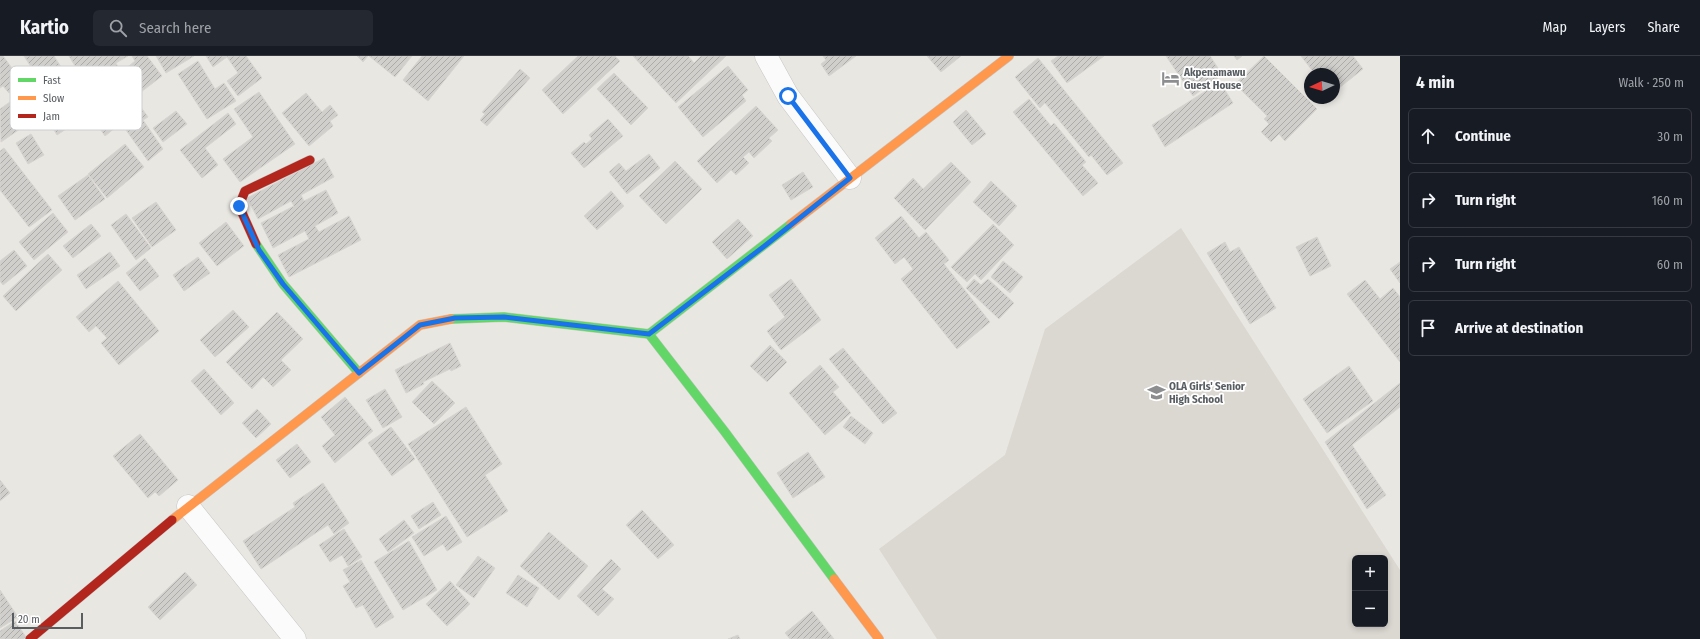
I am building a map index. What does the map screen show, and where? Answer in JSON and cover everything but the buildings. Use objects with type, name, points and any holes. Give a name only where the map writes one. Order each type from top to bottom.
[{"type":"street","points":[[766,56],[788,96],[850,178]]},
{"type":"street","points":[[30,639],[188,506],[420,325],[455,318],[504,317],[649,334],[1009,56]]},
{"type":"street","points":[[310,160],[245,192],[239,206],[259,250],[283,284],[359,373]]},
{"type":"street","points":[[649,334],[725,432],[880,639]]},
{"type":"street","points":[[188,506],[294,639]]},
{"type":"shaded area","name":"OLA Girls' Senior High School","points":[[1181,228],[1400,570],[1400,639],[937,639],[879,549],[1005,455],[1045,329]]},
{"type":"traffic: fast","points":[[451,319],[504,317],[649,334],[791,224]]},
{"type":"traffic: fast","points":[[256,244],[283,284],[359,373]]},
{"type":"traffic: fast","points":[[649,334],[725,432],[834,579]]},
{"type":"traffic: slow","points":[[791,224],[1009,56]]},
{"type":"traffic: slow","points":[[172,520],[420,325],[451,319]]},
{"type":"traffic: slow","points":[[834,579],[879,639]]},
{"type":"traffic: jam","points":[[256,244],[239,206],[245,191],[310,160]]},
{"type":"traffic: jam","points":[[30,639],[172,520]]},
{"type":"place","name":"Akpenamawu Guest House","points":[[1171,78]]},
{"type":"place","name":"OLA Girls' Senior High School","points":[[1156,392]]},
{"type":"route","points":[[239,206],[259,250],[283,284],[359,373],[420,325],[455,318],[504,317],[649,334],[767,244],[850,178],[788,96]]}]
